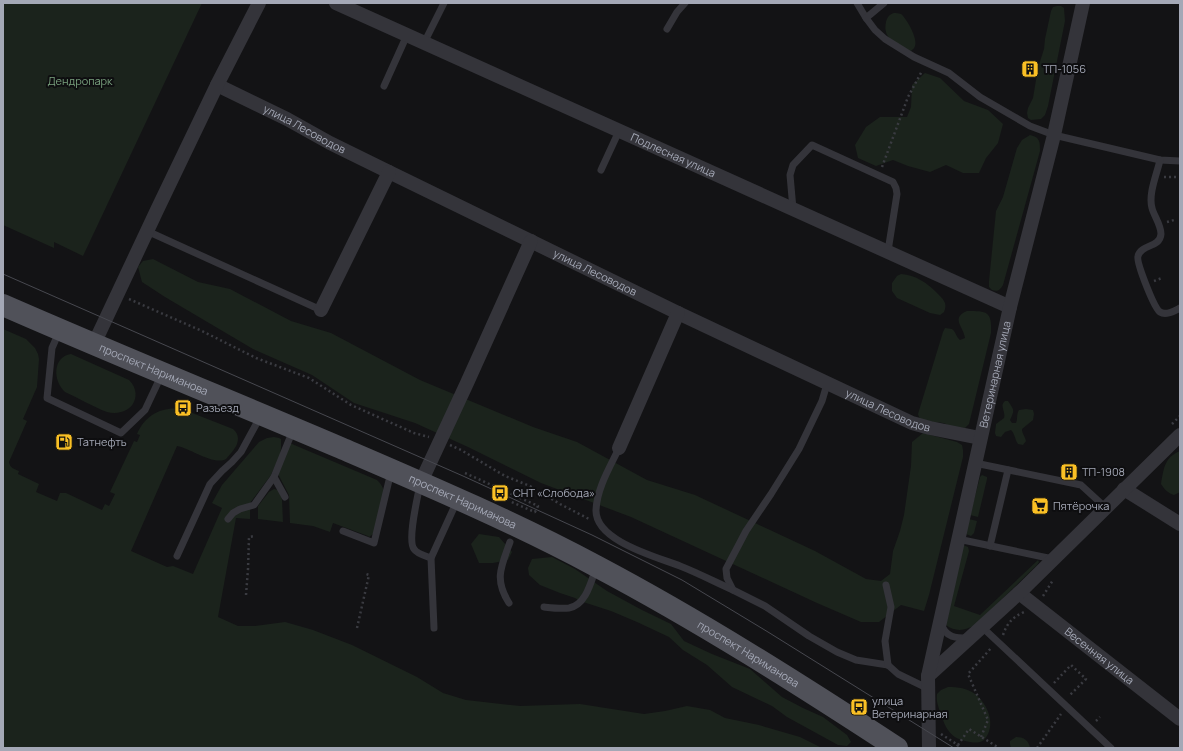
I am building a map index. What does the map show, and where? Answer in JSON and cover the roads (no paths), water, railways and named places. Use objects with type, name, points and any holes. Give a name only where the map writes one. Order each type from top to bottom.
[{"type":"main road","name":"проспект Нариманова","points":[[3,306],[421,482],[597,566],[743,649],[897,748]]},
{"type":"street","points":[[94,344],[217,85],[259,3]]},
{"type":"street","name":"Подлесная улица","points":[[336,3],[1010,307]]},
{"type":"street","name":"Ветеринарная улица","points":[[929,748],[928,682],[940,621],[1010,307],[1054,135],[1083,3]]},
{"type":"street","name":"улица Лесоводов","points":[[217,85],[287,119],[330,143],[389,172],[827,384],[912,423],[980,438]]},
{"type":"street","points":[[321,310],[389,172]]},
{"type":"street","points":[[421,482],[531,241]]},
{"type":"street","points":[[619,448],[678,312]]},
{"type":"street","points":[[928,682],[970,637],[1019,593],[1124,488],[1180,435]]},
{"type":"street","points":[[1124,488],[1180,524]]},
{"type":"street","name":"Весенняя улица","points":[[1019,593],[1180,719]]},
{"type":"lane","points":[[424,43],[444,3]]},
{"type":"lane","points":[[667,29],[677,12],[685,3]]},
{"type":"lane","points":[[857,3],[875,30],[885,39],[914,57],[949,73],[980,97],[1030,126],[1054,135],[1160,160],[1180,161]]},
{"type":"lane","points":[[866,18],[884,3]]},
{"type":"lane","points":[[384,86],[407,35]]},
{"type":"lane","points":[[601,170],[618,131]]},
{"type":"lane","points":[[793,210],[790,174],[793,165],[812,145],[893,182],[897,194],[888,251]]},
{"type":"lane","points":[[1160,160],[1151,200],[1152,208],[1160,228],[1160,237],[1158,242],[1140,251],[1137,259],[1154,304],[1159,312],[1165,314],[1180,308]]},
{"type":"lane","points":[[147,231],[321,310]]},
{"type":"lane","points":[[59,330],[52,348],[48,398],[121,433],[145,410],[162,374]]},
{"type":"lane","points":[[733,590],[727,578],[726,569],[746,531],[799,449],[822,402],[827,384]]},
{"type":"lane","points":[[177,556],[210,484],[241,452],[261,415]]},
{"type":"lane","points":[[228,519],[236,511],[254,505],[274,477],[294,428]]},
{"type":"lane","points":[[619,448],[600,488],[596,511],[600,525],[615,538],[625,545],[681,566],[765,606],[809,636],[837,652],[856,660],[888,665],[898,674],[928,682]]},
{"type":"lane","points":[[975,463],[1081,485],[1105,507]]},
{"type":"lane","points":[[343,531],[374,543],[392,470]]},
{"type":"lane","points":[[990,546],[1008,470]]},
{"type":"lane","points":[[274,477],[285,497]]},
{"type":"lane","points":[[421,482],[412,538],[414,549],[431,558]]},
{"type":"lane","points":[[434,628],[431,558],[458,499]]},
{"type":"lane","points":[[958,539],[1053,559]]},
{"type":"lane","points":[[509,603],[500,584],[500,567],[510,542]]},
{"type":"lane","points":[[544,607],[571,608],[578,605],[583,599],[597,566]]},
{"type":"lane","points":[[886,585],[891,607],[885,641],[888,665]]},
{"type":"lane","points":[[940,621],[943,630],[950,636],[958,638],[970,637]]},
{"type":"lane","points":[[982,627],[1066,702],[1111,748]]},
{"type":"tram line","points":[[3,274],[463,476],[592,535],[682,580],[954,748]]},
{"type":"place","name":"ТП-1056","points":[[1030,69]]},
{"type":"place","name":"Разъезд","points":[[183,408]]},
{"type":"place","name":"Татнефть","points":[[64,442]]},
{"type":"place","name":"ТП-1908","points":[[1069,472]]},
{"type":"place","name":"СНТ «Слобода»","points":[[500,493]]},
{"type":"place","name":"Пятёрочка","points":[[1040,506]]},
{"type":"place","name":"улица Ветеринарная","points":[[859,707]]},
{"type":"park label","name":"Дендропарк","points":[[80,81]]}]
